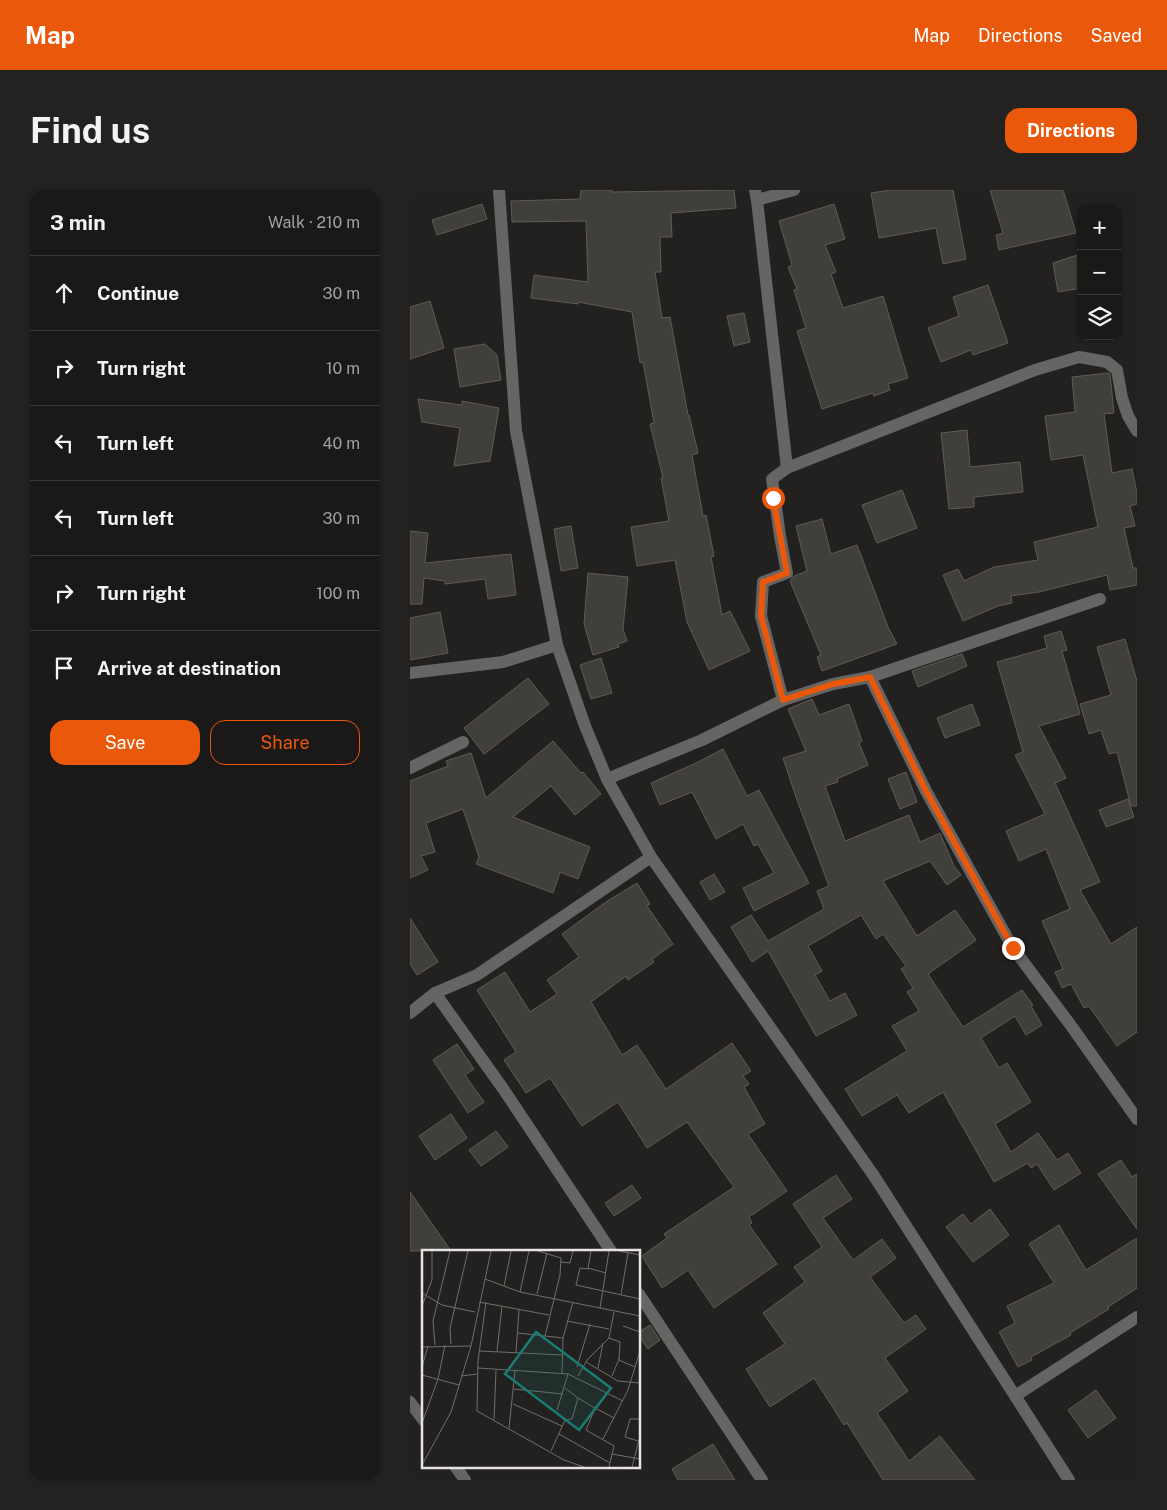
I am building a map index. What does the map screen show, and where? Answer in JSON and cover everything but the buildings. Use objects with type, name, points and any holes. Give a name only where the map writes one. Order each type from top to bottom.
[{"type":"street","points":[[499,190],[516,431],[557,645],[585,726],[607,779],[651,857],[874,1176],[1069,1480]]},
{"type":"street","points":[[787,468],[756,195],[794,190]]},
{"type":"street","points":[[783,700],[761,616],[763,582],[787,573],[772,479],[787,468],[1035,370],[1078,358],[1107,362],[1117,370],[1122,398],[1128,416],[1137,431]]},
{"type":"street","points":[[607,779],[702,740],[783,700],[833,684],[870,677],[1100,599]]},
{"type":"street","points":[[410,673],[503,662],[557,645]]},
{"type":"street","points":[[870,677],[926,791],[1013,948],[1137,1119]]},
{"type":"street","points":[[410,768],[463,742]]},
{"type":"street","points":[[410,1013],[435,993],[477,975],[651,857]]},
{"type":"street","points":[[435,993],[504,1090],[609,1250]]},
{"type":"street","points":[[640,1296],[762,1480]]},
{"type":"street","points":[[1015,1396],[1137,1317]]},
{"type":"street","points":[[410,1402],[422,1419]]},
{"type":"street","points":[[456,1468],[465,1480]]},
{"type":"route","points":[[773,498],[787,573],[763,582],[761,616],[783,700],[833,684],[870,677],[926,791],[1013,948]]}]
